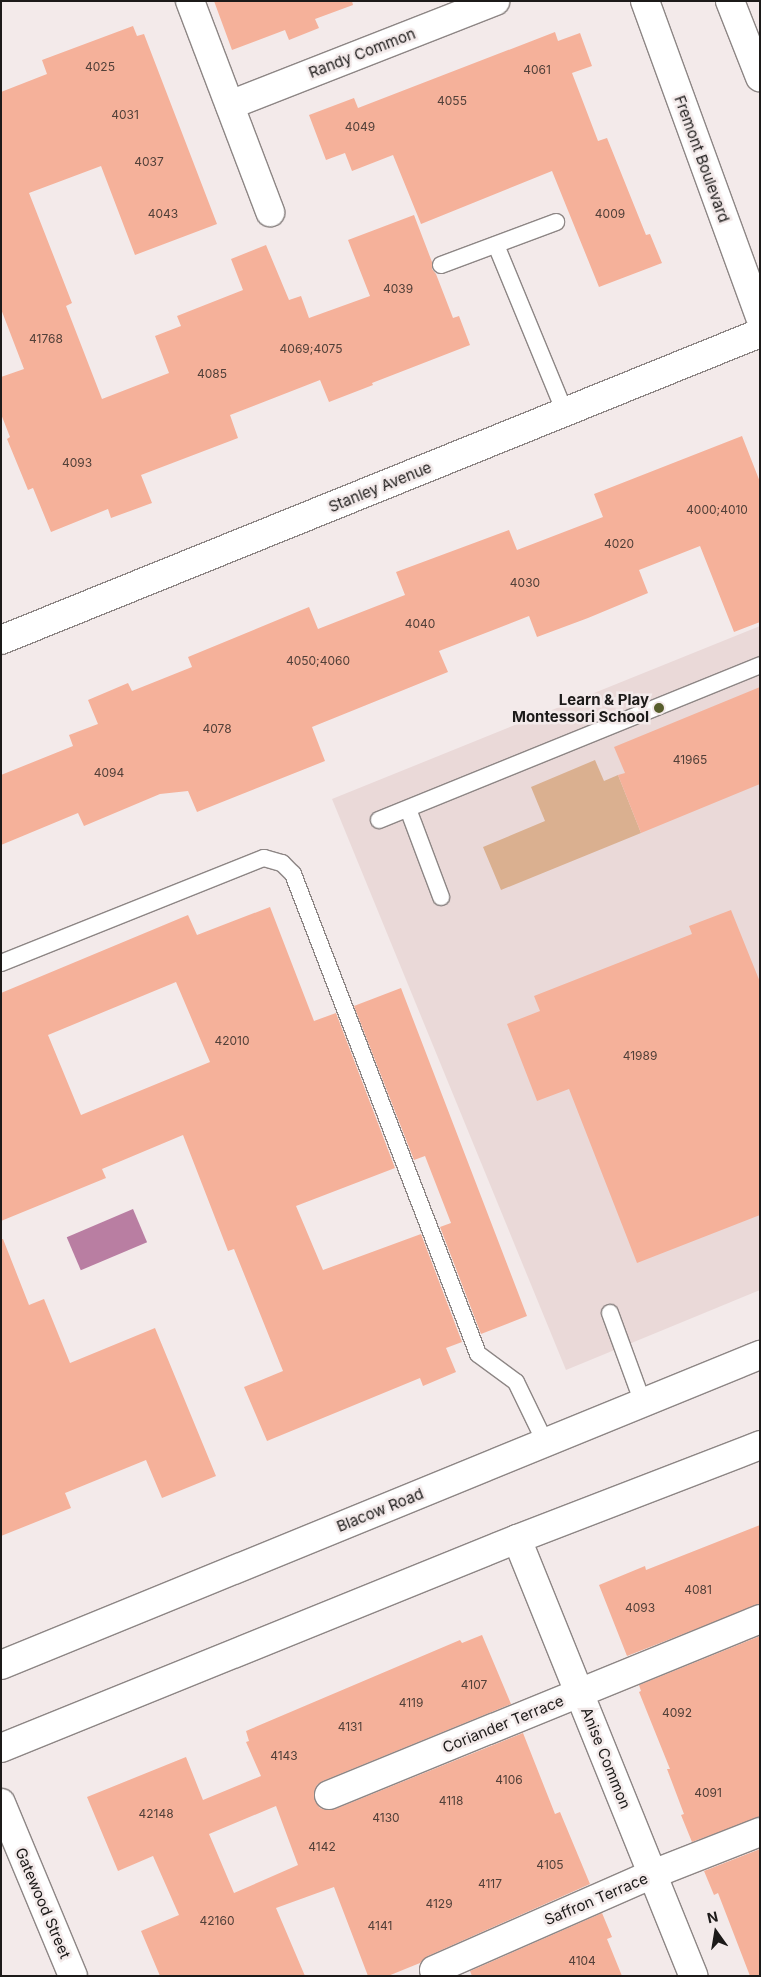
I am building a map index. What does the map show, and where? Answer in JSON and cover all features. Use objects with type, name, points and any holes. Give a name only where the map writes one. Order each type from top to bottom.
[{"type":"street","points":[[190,1],[270,212]]},
{"type":"street","name":"Randy Common","points":[[230,105],[495,1]]},
{"type":"street","name":"Fremont Boulevard","points":[[645,1],[760,317]]},
{"type":"street","points":[[730,1],[760,77]]},
{"type":"street","name":"Stanley Avenue","points":[[3,636],[760,333]]},
{"type":"street","name":"Blacow Road","points":[[1,1665],[760,1355]]},
{"type":"street","points":[[1,1748],[517,1540],[760,1445]]},
{"type":"street","name":"Anise Common","points":[[517,1540],[694,1976]]},
{"type":"street","name":"Coriander Terrace","points":[[329,1795],[760,1618]]},
{"type":"street","name":"Gatewood Street","points":[[1,1803],[73,1976]]},
{"type":"street","name":"Saffron Terrace","points":[[434,1970],[653,1874],[760,1832]]},
{"type":"lane","points":[[441,266],[556,222]]},
{"type":"lane","points":[[496,244],[565,412]]},
{"type":"lane","points":[[380,820],[760,666]]},
{"type":"lane","points":[[408,809],[441,897]]},
{"type":"lane","points":[[1,964],[264,858],[282,862],[292,874],[478,1354],[516,1382],[545,1442]]},
{"type":"lane","points":[[610,1313],[644,1403]]},
{"type":"shaded area","points":[[760,626],[760,1290],[566,1370],[332,799]]},
{"type":"shaded area","points":[[595,760],[604,781],[618,775],[641,833],[501,890],[483,847],[545,821],[531,787]]},
{"type":"shaded area","points":[[133,1209],[147,1242],[81,1270],[67,1237]]},
{"type":"building","points":[[214,1],[352,1],[353,5],[315,19],[319,28],[289,40],[285,30],[232,50]]},
{"type":"building","points":[[133,26],[137,36],[144,34],[217,224],[135,255],[101,166],[29,193],[72,303],[66,306],[102,399],[169,373],[155,336],[181,326],[177,316],[243,290],[231,259],[266,245],[289,300],[301,296],[309,318],[370,296],[348,240],[414,215],[432,262],[432,269],[436,274],[453,318],[459,316],[470,345],[329,402],[320,380],[230,415],[238,438],[141,475],[152,503],[111,518],[108,509],[51,532],[33,488],[28,490],[7,439],[10,437],[1,414],[1,377],[24,369],[1,309],[1,92],[47,74],[42,60]]},
{"type":"building","points":[[555,32],[558,41],[580,33],[592,66],[572,73],[598,141],[607,138],[646,235],[650,234],[662,263],[599,287],[552,171],[421,224],[393,155],[352,171],[345,153],[326,160],[309,115],[354,98],[358,108]]},
{"type":"building","points":[[742,436],[760,482],[760,622],[734,632],[700,546],[639,570],[648,593],[588,618],[537,637],[529,616],[439,651],[448,672],[312,727],[325,761],[197,812],[188,791],[160,794],[84,826],[78,813],[1,845],[1,775],[73,746],[69,735],[98,724],[88,700],[128,683],[132,691],[192,667],[188,657],[309,607],[318,629],[405,595],[396,572],[509,530],[517,550],[603,517],[594,494]]},
{"type":"building","points":[[760,687],[760,784],[641,833],[618,775],[625,773],[614,747]]},
{"type":"building","points":[[270,907],[314,1021],[336,1013],[395,1168],[296,1206],[323,1270],[421,1234],[462,1342],[446,1348],[456,1372],[423,1386],[420,1378],[267,1441],[244,1387],[283,1371],[234,1249],[228,1251],[183,1135],[102,1169],[106,1178],[1,1221],[1,993],[188,915],[197,935]],"holes":[[[176,982],[210,1062],[81,1115],[48,1035]]]},
{"type":"building","points":[[731,910],[760,982],[760,1215],[637,1263],[569,1089],[537,1101],[507,1024],[540,1011],[534,996],[692,934],[689,926]]},
{"type":"building","points":[[401,988],[527,1316],[481,1334],[440,1227],[451,1223],[425,1156],[414,1160],[354,1006]]},
{"type":"building","points":[[1,1239],[3,1239],[29,1305],[44,1299],[70,1363],[155,1328],[216,1476],[162,1498],[146,1460],[65,1493],[71,1508],[1,1536]]},
{"type":"building","points":[[760,1525],[760,1604],[627,1656],[599,1585],[645,1566],[646,1570]]},
{"type":"building","points":[[482,1635],[511,1704],[323,1781],[317,1785],[314,1792],[315,1801],[320,1808],[326,1810],[335,1809],[523,1733],[555,1814],[560,1812],[590,1884],[428,1956],[420,1963],[388,1976],[368,1976],[334,1887],[276,1908],[305,1976],[160,1976],[141,1931],[179,1915],[153,1856],[118,1871],[87,1797],[186,1757],[203,1800],[261,1776],[246,1742],[249,1741],[246,1731],[460,1640],[462,1643]],"holes":[[[276,1806],[298,1865],[234,1893],[209,1834]]]},
{"type":"building","points":[[760,1636],[760,1817],[692,1842],[681,1815],[684,1814],[667,1769],[670,1769],[639,1692],[641,1691],[639,1685]]},
{"type":"building","points":[[760,1849],[760,1976],[750,1976],[718,1893],[714,1895],[704,1871]]},
{"type":"building","points":[[602,1913],[612,1937],[607,1939],[622,1976],[472,1976],[470,1971]]},
{"type":"place","name":"Learn & Play Montessori School","points":[[659,708]]}]
